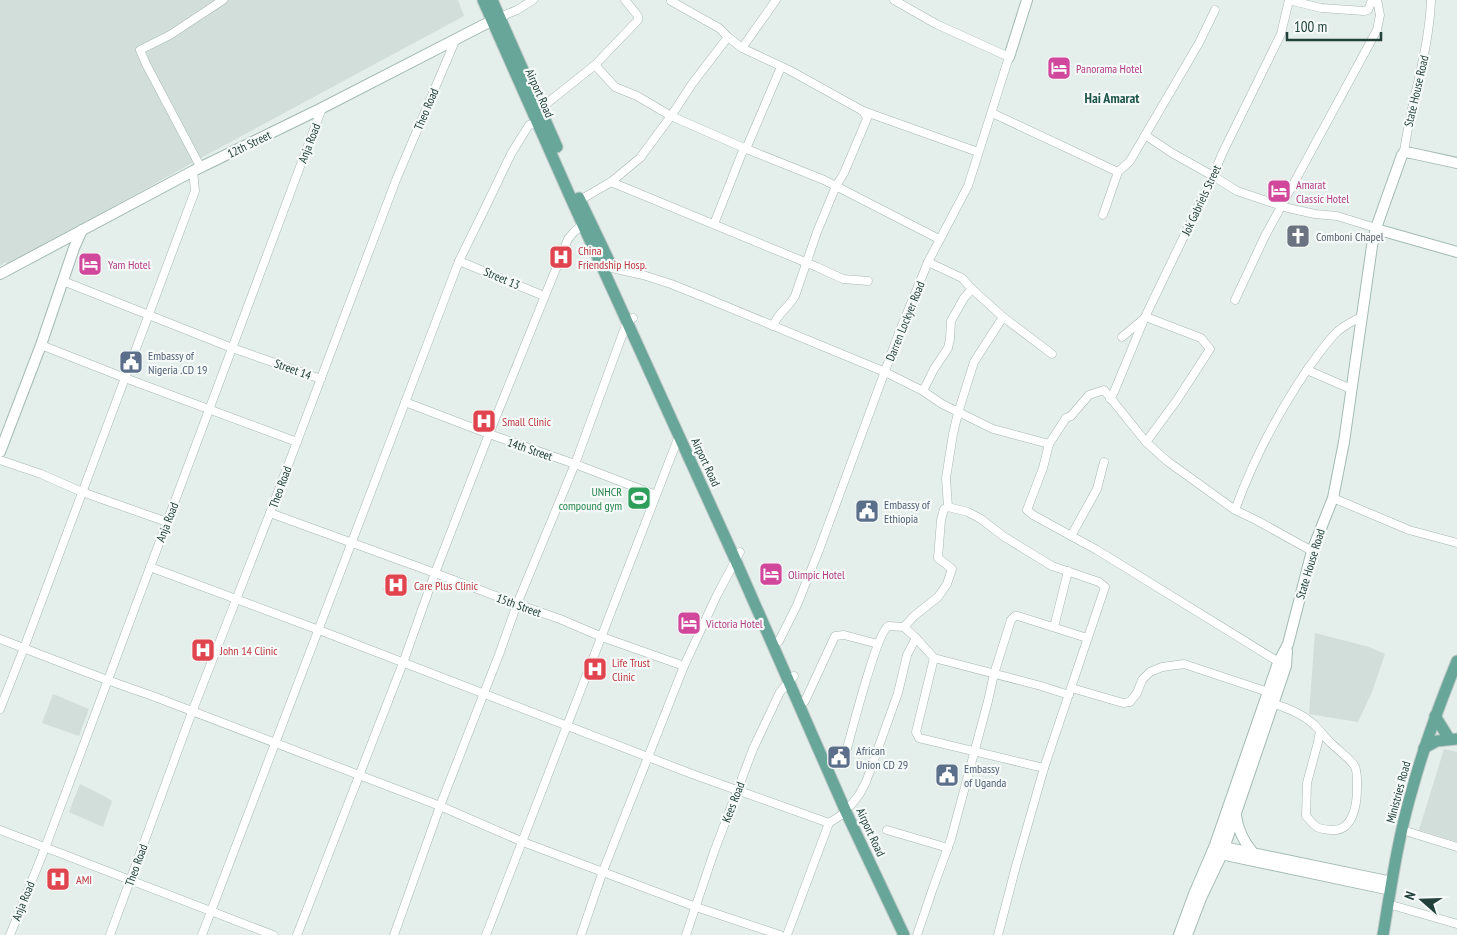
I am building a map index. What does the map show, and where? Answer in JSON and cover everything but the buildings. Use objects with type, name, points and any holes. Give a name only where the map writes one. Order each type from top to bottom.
[{"type":"main road","name":"Airport Road","points":[[483,0],[496,18],[541,108],[580,200],[612,268],[630,320],[679,436],[779,641],[791,678],[805,701],[832,761],[849,808],[915,935]]},
{"type":"main road","name":"Airport Road","points":[[492,0],[496,18],[538,123],[738,556],[904,935]]},
{"type":"main road","name":"Darren Lockyer Road","points":[[1009,56],[1027,0]]},
{"type":"main road","name":"12th Street","points":[[0,274],[197,170],[455,41],[496,18]]},
{"type":"main road","points":[[1404,152],[1457,163]]},
{"type":"main road","name":"State House Road","points":[[1269,699],[1282,665],[1312,551],[1333,498],[1344,442],[1370,255],[1376,229],[1404,152]]},
{"type":"main road","points":[[1376,229],[1457,252]]},
{"type":"main road","points":[[0,452],[82,230]]},
{"type":"main road","name":"Ministries Road","points":[[1383,935],[1411,790],[1429,732],[1457,661]]},
{"type":"main road","points":[[1178,935],[1236,814],[1269,699]]},
{"type":"main road","points":[[1218,850],[1269,699]]},
{"type":"main road","points":[[1435,716],[1454,739]]},
{"type":"main road","points":[[1429,732],[1454,739]]},
{"type":"main road","points":[[1424,748],[1437,741],[1454,739]]},
{"type":"main road","points":[[1236,814],[1241,835],[1253,853]]},
{"type":"main road","points":[[1218,850],[1253,853],[1338,875]]},
{"type":"main road","points":[[1218,850],[1391,886]]},
{"type":"main road","points":[[1187,935],[1198,896]]},
{"type":"street","points":[[0,709],[195,191],[197,170],[140,50],[170,35],[223,0]]},
{"type":"street","points":[[496,18],[518,10],[533,0]]},
{"type":"street","points":[[541,108],[595,65],[638,20],[638,16],[625,0]]},
{"type":"street","points":[[742,48],[776,0]]},
{"type":"street","points":[[894,0],[936,24],[1009,56]]},
{"type":"street","points":[[1289,0],[1321,8],[1364,11],[1368,10],[1372,0]]},
{"type":"street","name":"Jok Gabriels Street","points":[[1110,399],[1145,316],[1281,34],[1289,0]]},
{"type":"street","points":[[1235,300],[1262,243],[1377,30],[1380,15],[1376,0]]},
{"type":"street","name":"State House Road","points":[[1404,152],[1413,102],[1424,60],[1431,0]]},
{"type":"street","points":[[671,1],[719,28],[742,48],[863,111],[978,152]]},
{"type":"street","points":[[1103,215],[1118,172],[1130,161],[1199,43],[1215,10]]},
{"type":"street","points":[[580,200],[611,182],[640,158],[728,37]]},
{"type":"street","name":"Theo Road","points":[[110,935],[192,712],[237,600],[396,180],[455,41]]},
{"type":"street","name":"Darren Lockyer Road","points":[[779,641],[797,605],[819,550],[899,332],[928,262],[968,186],[1009,56]]},
{"type":"street","points":[[595,65],[615,87],[637,96],[671,116],[816,176],[939,239]]},
{"type":"street","points":[[714,224],[781,67]]},
{"type":"street","name":"Anja Road","points":[[10,935],[45,848],[322,108]]},
{"type":"street","points":[[774,326],[780,312],[790,304],[794,296],[817,232],[867,118],[863,111]]},
{"type":"street","points":[[992,113],[1118,172]]},
{"type":"street","points":[[202,935],[295,688],[320,630],[459,261],[511,154],[528,125],[538,123]]},
{"type":"street","points":[[1145,135],[1237,191],[1282,206],[1315,214],[1337,216],[1376,229]]},
{"type":"street","points":[[611,182],[843,279],[868,281]]},
{"type":"street","points":[[297,935],[403,663],[435,573],[544,296],[568,239],[583,224]]},
{"type":"street","name":"Street 13","points":[[459,261],[544,296]]},
{"type":"street","points":[[928,262],[962,278],[1003,317],[1052,354]]},
{"type":"street","points":[[612,268],[671,284],[885,372],[923,391],[958,413],[993,429],[1013,436],[1049,444]]},
{"type":"street","name":"Street 14","points":[[63,281],[232,348],[321,379]]},
{"type":"street","points":[[923,391],[934,369],[948,348],[952,320],[964,298],[972,289]]},
{"type":"street","points":[[948,507],[946,478],[958,413],[974,362],[1003,317]]},
{"type":"street","points":[[1122,337],[1146,317],[1201,338],[1210,349],[1178,400],[1146,442]]},
{"type":"street","points":[[1235,510],[1248,474],[1276,421],[1307,370],[1338,331],[1361,317]]},
{"type":"street","points":[[394,935],[516,604],[575,464],[630,320]]},
{"type":"street","points":[[41,345],[296,442]]},
{"type":"street","points":[[1307,370],[1351,388]]},
{"type":"street","points":[[1282,665],[1097,550],[1033,516],[1028,510],[1043,468],[1049,444],[1066,418],[1071,416],[1089,395],[1104,390],[1146,442],[1167,461],[1235,510],[1312,551]]},
{"type":"street","name":"14th Street","points":[[405,402],[656,495]]},
{"type":"street","points":[[486,935],[679,436]]},
{"type":"street","points":[[0,460],[167,522]]},
{"type":"street","points":[[1071,536],[1097,489],[1104,462]]},
{"type":"street","points":[[1333,498],[1409,530],[1457,543]]},
{"type":"street","points":[[948,507],[972,513],[1003,536],[1052,566],[1099,582],[1105,587],[1044,768],[998,935]]},
{"type":"street","points":[[904,627],[914,616],[938,597],[947,584],[952,571],[951,568],[938,558],[941,520],[944,509],[948,507]]},
{"type":"street","name":"15th Street","points":[[270,513],[684,666]]},
{"type":"street","points":[[581,935],[603,871],[684,666],[738,556]]},
{"type":"street","points":[[150,567],[320,630],[484,695],[737,791],[829,822]]},
{"type":"street","points":[[1054,627],[1068,571]]},
{"type":"street","points":[[915,935],[954,831],[994,674],[1011,620],[1018,616],[1087,638]]},
{"type":"street","points":[[832,761],[840,753],[846,752],[878,644],[885,628],[888,626],[904,627],[934,658],[1069,695]]},
{"type":"street","points":[[805,701],[835,636],[844,635],[878,644]]},
{"type":"street","points":[[787,935],[829,822],[849,808],[866,782],[898,693],[907,654],[916,638]]},
{"type":"street","points":[[0,639],[440,806],[523,842],[696,907],[780,935]]},
{"type":"street","points":[[934,658],[916,732],[917,736],[974,752],[1044,768]]},
{"type":"street","points":[[1075,689],[1123,703],[1130,702],[1137,693],[1142,680],[1150,672],[1162,667],[1184,664],[1269,699],[1300,714],[1312,722],[1320,731],[1327,740],[1355,766],[1358,780],[1357,796],[1352,815],[1347,825],[1337,831],[1320,829],[1306,816],[1307,783],[1320,731]]},
{"type":"street","name":"Kees Road","points":[[686,935],[714,852],[753,749],[780,692],[791,678]]},
{"type":"street","points":[[0,830],[273,935]]},
{"type":"street","points":[[887,830],[948,848]]},
{"type":"street","points":[[1402,830],[1457,846]]},
{"type":"street","points":[[1388,904],[1457,924]]},
{"type":"shaded area","points":[[0,0],[458,0],[464,16],[199,159],[9,265],[5,262],[0,266]]},
{"type":"shaded area","name":"Care Plus Clinic","points":[[389,573],[409,580],[403,597],[383,590]]},
{"type":"shaded area","points":[[1315,633],[1369,647],[1385,654],[1372,692],[1358,722],[1309,714]]},
{"type":"shaded area","points":[[53,694],[89,709],[79,736],[42,723]]},
{"type":"shaded area","points":[[1444,749],[1457,752],[1457,842],[1419,830]]},
{"type":"shaded area","points":[[80,784],[112,801],[103,827],[69,812]]},
{"type":"place","name":"Panorama Hotel","points":[[1059,68]]},
{"type":"place","name":"Amarat Classic Hotel","points":[[1279,191]]},
{"type":"place","name":"Comboni Chapel","points":[[1298,236]]},
{"type":"place","name":"China Friendship Hosp.","points":[[561,257]]},
{"type":"place","name":"Yam Hotel","points":[[90,264]]},
{"type":"place","name":"Embassy of Nigeria .CD 19","points":[[131,362]]},
{"type":"place","name":"Small Clinic","points":[[484,421]]},
{"type":"place","name":"UNHCR compound gym","points":[[639,498]]},
{"type":"place","name":"Embassy of Ethiopia","points":[[867,511]]},
{"type":"place","name":"Olimpic Hotel","points":[[771,574]]},
{"type":"place","name":"Care Plus Clinic","points":[[396,585]]},
{"type":"place","name":"Victoria Hotel","points":[[689,623]]},
{"type":"place","name":"John 14 Clinic","points":[[203,650]]},
{"type":"place","name":"Life Trust Clinic","points":[[595,669]]},
{"type":"place","name":"African Union CD 29","points":[[839,757]]},
{"type":"place","name":"Embassy of Uganda","points":[[947,775]]},
{"type":"place","name":"AMI","points":[[58,879]]},
{"type":"district","name":"Hai Amarat","points":[[1112,98]]}]
